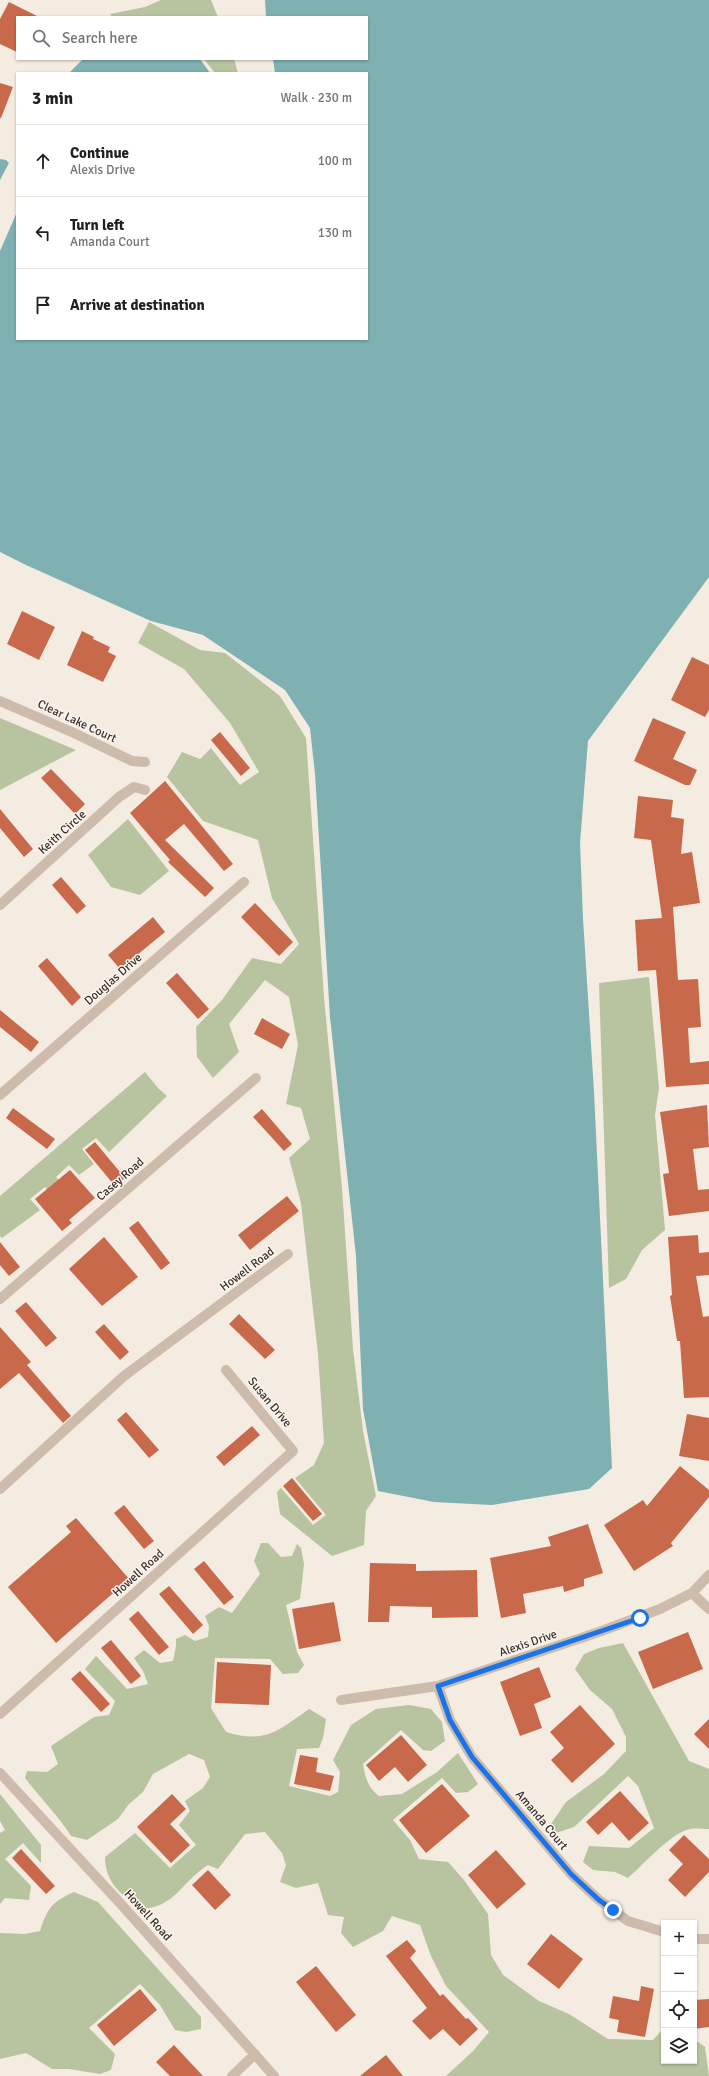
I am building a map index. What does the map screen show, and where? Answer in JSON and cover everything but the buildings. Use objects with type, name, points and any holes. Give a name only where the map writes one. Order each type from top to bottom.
[{"type":"street","name":"Clear Lake Court","points":[[0,701],[74,733],[132,761],[144,762]]},
{"type":"street","name":"Keith Circle","points":[[0,905],[119,797],[134,788],[145,790]]},
{"type":"street","name":"Douglas Drive","points":[[0,1095],[244,882]]},
{"type":"street","name":"Casey Road","points":[[0,1299],[256,1078]]},
{"type":"street","name":"Howell Road","points":[[0,1490],[124,1376],[288,1254]]},
{"type":"street","name":"Susan Drive","points":[[226,1370],[293,1451]]},
{"type":"street","name":"Howell Road","points":[[0,1714],[293,1451]]},
{"type":"street","name":"Alexis Drive","points":[[341,1700],[438,1686],[640,1618],[692,1593],[709,1575]]},
{"type":"street","points":[[692,1593],[709,1609]]},
{"type":"street","name":"Amanda Court","points":[[438,1686],[450,1720],[472,1757],[571,1874],[599,1900],[628,1921],[661,1931]]},
{"type":"street","name":"Howell Road","points":[[0,1773],[120,1903],[274,2076]]},
{"type":"street","points":[[697,1939],[709,1939]]},
{"type":"street","points":[[232,2076],[255,2054]]},
{"type":"green space","points":[[161,0],[211,0],[218,16],[111,16],[110,14],[145,7]]},
{"type":"green space","points":[[205,60],[234,60],[238,72],[214,72]]},
{"type":"green space","points":[[149,622],[200,650],[225,653],[280,696],[306,738],[324,997],[342,1188],[353,1349],[363,1431],[376,1496],[366,1511],[364,1545],[332,1556],[280,1514],[277,1492],[281,1488],[313,1525],[326,1515],[295,1478],[314,1465],[324,1443],[318,1354],[301,1203],[289,1158],[310,1139],[301,1108],[286,1104],[298,1045],[289,997],[265,980],[229,1024],[239,1052],[213,1078],[197,1057],[196,1027],[222,1000],[252,958],[281,964],[299,944],[272,898],[258,840],[203,821],[167,777],[182,752],[200,759],[211,748],[240,785],[259,772],[230,723],[184,669],[138,643]]},
{"type":"green space","points":[[0,718],[76,750],[0,790]]},
{"type":"green space","points":[[128,819],[169,871],[140,895],[111,887],[88,855]]},
{"type":"green space","points":[[649,977],[659,1088],[655,1115],[665,1230],[642,1250],[626,1279],[609,1288],[599,983]]},
{"type":"green space","points":[[145,1072],[158,1088],[167,1096],[109,1152],[96,1138],[82,1149],[94,1164],[79,1175],[69,1165],[56,1177],[65,1187],[54,1196],[45,1187],[30,1199],[40,1210],[2,1238],[0,1236],[0,1196]]},
{"type":"green space","points":[[261,1543],[268,1543],[281,1557],[292,1556],[297,1544],[301,1548],[304,1564],[300,1599],[286,1605],[297,1652],[304,1665],[298,1673],[283,1674],[270,1659],[215,1658],[211,1708],[226,1732],[251,1737],[261,1736],[288,1724],[309,1709],[326,1719],[323,1738],[319,1748],[297,1749],[289,1786],[330,1796],[338,1792],[340,1772],[333,1760],[351,1725],[376,1709],[409,1705],[431,1709],[442,1722],[445,1741],[431,1751],[423,1750],[401,1730],[363,1764],[365,1773],[370,1786],[379,1796],[402,1794],[437,1772],[458,1753],[478,1784],[468,1792],[456,1793],[442,1778],[393,1820],[410,1840],[419,1859],[448,1862],[464,1880],[488,1914],[491,1955],[503,1975],[539,2001],[569,2014],[608,2039],[653,2040],[661,2031],[661,2064],[697,2064],[697,2041],[705,2047],[709,2076],[446,2076],[473,2051],[489,2032],[446,1986],[431,1956],[420,1925],[392,1916],[383,1931],[353,1947],[341,1933],[344,1917],[328,1915],[318,1883],[296,1888],[280,1882],[286,1865],[282,1853],[265,1832],[245,1834],[218,1869],[208,1865],[191,1879],[178,1893],[162,1904],[141,1909],[127,1899],[116,1888],[108,1874],[105,1857],[135,1833],[170,1868],[196,1845],[179,1825],[190,1811],[185,1801],[203,1788],[210,1777],[204,1760],[189,1754],[153,1774],[143,1792],[129,1804],[118,1819],[87,1840],[71,1836],[25,1778],[27,1771],[47,1772],[58,1764],[51,1746],[94,1717],[109,1715],[115,1701],[85,1669],[96,1656],[127,1689],[148,1684],[143,1671],[134,1658],[144,1650],[160,1663],[173,1661],[176,1639],[185,1635],[195,1641],[208,1637],[209,1626],[205,1616],[219,1607],[232,1613],[260,1574],[254,1561]]},
{"type":"green space","points":[[623,1643],[689,1761],[709,1769],[709,1829],[690,1829],[683,1831],[666,1842],[628,1878],[615,1872],[593,1870],[583,1862],[589,1846],[629,1848],[654,1828],[638,1786],[628,1776],[574,1827],[556,1833],[551,1824],[566,1802],[604,1774],[626,1751],[626,1737],[612,1709],[590,1690],[575,1669],[584,1654],[599,1648]]},
{"type":"green space","points":[[0,1794],[41,1845],[41,1863],[23,1843],[5,1859],[31,1886],[29,1900],[5,1898],[0,1904],[0,1833],[5,1830],[0,1821]]},
{"type":"green space","points":[[74,1892],[98,1902],[201,2017],[201,2029],[186,2032],[175,2030],[160,2005],[140,1984],[89,2028],[115,2054],[111,2070],[100,2074],[69,2069],[52,2069],[26,2053],[0,2059],[0,1933],[25,1934],[40,1931],[48,1911],[52,1906],[56,1902]]},
{"type":"water","points":[[265,0],[709,0],[709,577],[588,741],[580,843],[583,919],[594,1092],[612,1468],[589,1489],[492,1505],[434,1502],[378,1491],[363,1409],[356,1256],[330,1017],[315,774],[310,728],[285,690],[203,635],[151,621],[0,552],[0,251],[16,214],[16,340],[368,340],[368,72],[275,72],[273,60],[368,60],[368,16],[266,16]]},
{"type":"water","points":[[82,60],[201,60],[209,72],[70,72]]},
{"type":"water","points":[[0,159],[6,160],[9,163],[0,180]]},
{"type":"route","points":[[613,1910],[584,1888],[571,1874],[472,1757],[450,1720],[438,1686],[640,1618]]}]
